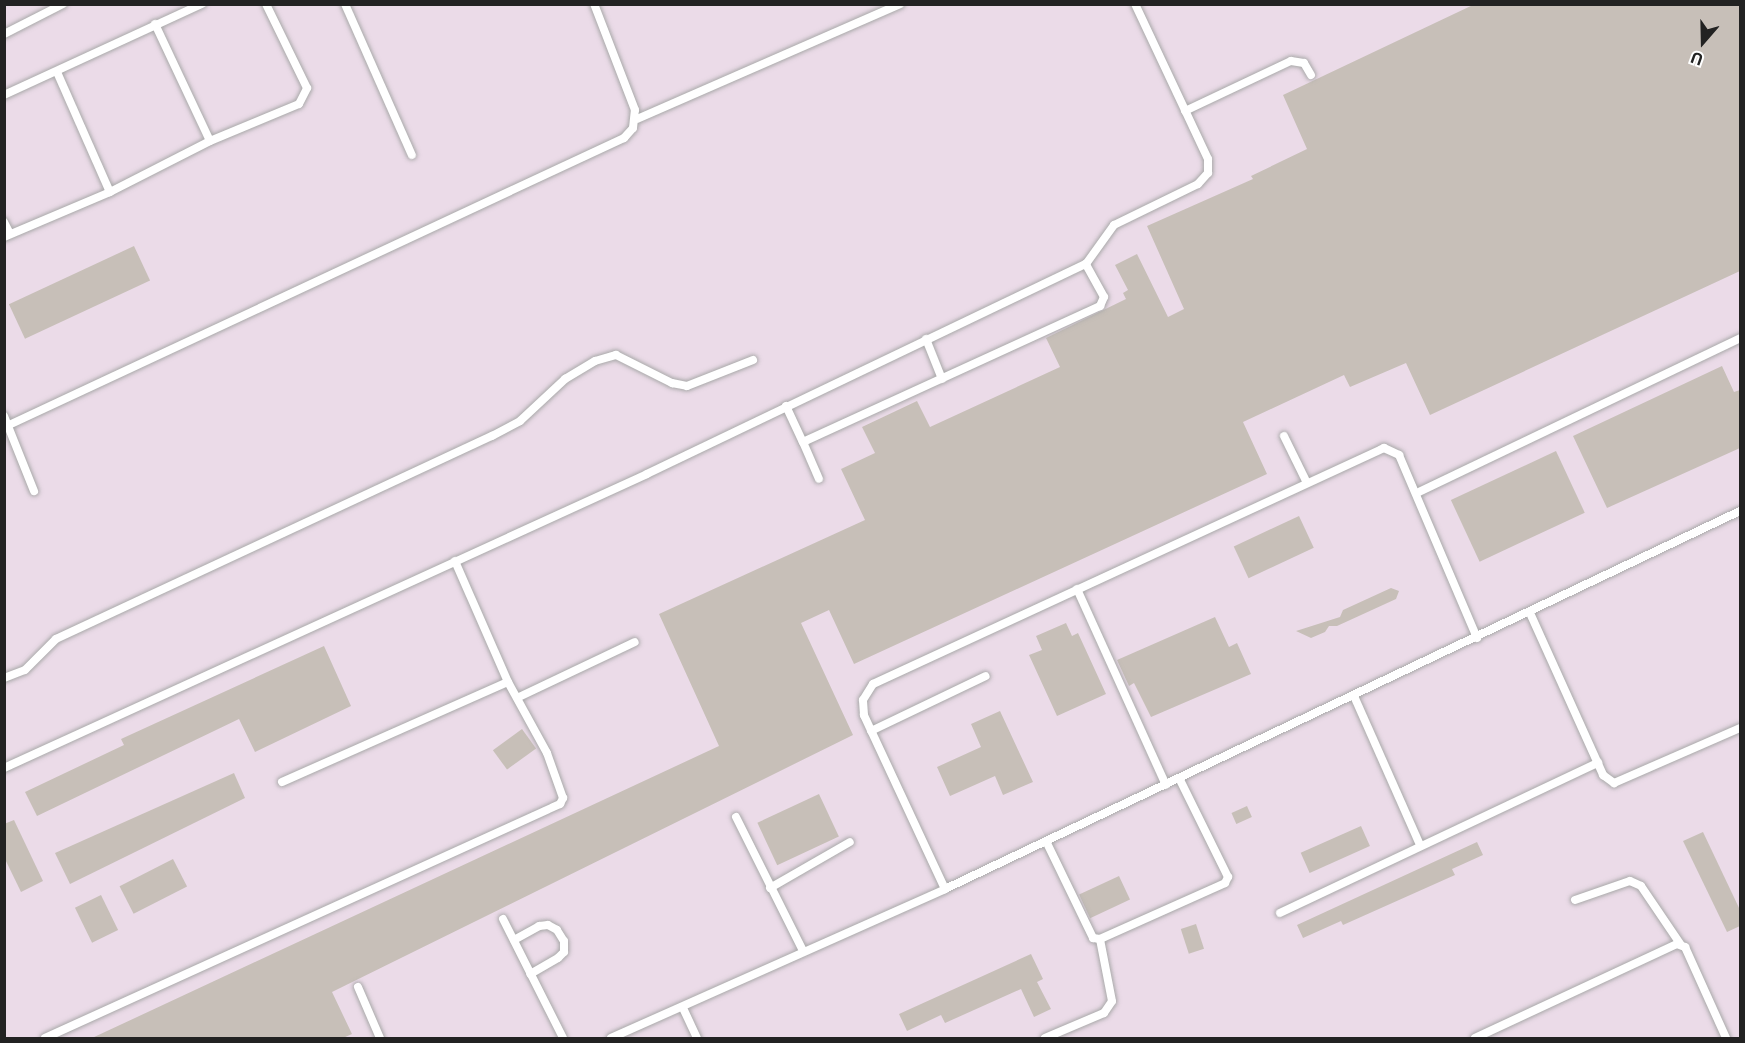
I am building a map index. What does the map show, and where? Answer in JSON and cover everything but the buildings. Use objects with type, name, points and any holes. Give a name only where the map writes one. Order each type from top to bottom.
[{"type":"lane","points":[[4,33],[63,4]]},
{"type":"lane","points":[[4,95],[202,4]]},
{"type":"lane","points":[[4,222],[7,235],[110,192],[210,141],[299,104],[305,98],[307,88],[266,4]]},
{"type":"lane","points":[[345,4],[412,155]]},
{"type":"lane","points":[[594,4],[637,119]]},
{"type":"lane","points":[[9,425],[617,142],[633,128],[637,119],[900,4]]},
{"type":"lane","points":[[4,768],[455,561],[1086,264],[1114,225],[1198,184],[1208,173],[1209,159],[1136,4]]},
{"type":"lane","points":[[155,24],[210,141]]},
{"type":"lane","points":[[1185,111],[1291,61],[1305,63],[1311,75]]},
{"type":"lane","points":[[57,72],[110,192]]},
{"type":"lane","points":[[803,442],[1100,306],[1104,297],[1086,264]]},
{"type":"lane","points":[[1417,493],[1740,338]]},
{"type":"lane","points":[[927,339],[942,379]]},
{"type":"lane","points":[[4,678],[25,670],[56,639],[520,421],[564,379],[595,361],[616,355],[672,383],[687,386],[753,360]]},
{"type":"lane","points":[[786,406],[819,478]]},
{"type":"lane","points":[[4,416],[34,491]]},
{"type":"lane","points":[[1284,436],[1306,481]]},
{"type":"lane","points":[[945,889],[871,731],[863,700],[873,684],[1306,481],[1384,448],[1399,455],[1477,638]]},
{"type":"lane","points":[[611,1038],[683,1008],[803,951],[945,889],[1530,613],[1740,511]]},
{"type":"lane","points":[[45,1038],[560,804],[563,798],[547,753],[519,697],[508,682],[455,561]]},
{"type":"lane","points":[[1077,589],[1166,785]]},
{"type":"lane","points":[[1530,613],[1603,775],[1614,783],[1740,728]]},
{"type":"lane","points":[[519,697],[635,642]]},
{"type":"lane","points":[[871,731],[986,676]]},
{"type":"lane","points":[[282,782],[508,682]]},
{"type":"lane","points":[[1354,696],[1420,845]]},
{"type":"lane","points":[[1280,914],[1420,845],[1598,763]]},
{"type":"lane","points":[[1100,939],[1225,883],[1228,877],[1179,778]]},
{"type":"lane","points":[[736,817],[803,951]]},
{"type":"lane","points":[[1046,841],[1088,933],[1100,939]]},
{"type":"lane","points":[[770,888],[850,842]]},
{"type":"lane","points":[[1575,900],[1630,881],[1641,886],[1681,945],[1726,1038]]},
{"type":"lane","points":[[503,919],[562,1038]]},
{"type":"lane","points":[[514,940],[539,926],[548,925],[557,930],[564,941],[564,951],[558,958],[530,974]]},
{"type":"lane","points":[[1045,1038],[1104,1013],[1112,1001],[1100,939]]},
{"type":"lane","points":[[1474,1038],[1672,944],[1681,945]]},
{"type":"lane","points":[[358,987],[380,1038]]},
{"type":"lane","points":[[683,1008],[697,1038]]},
{"type":"shaded area","points":[[5,5],[1740,5],[1740,1038],[5,1038]]}]
